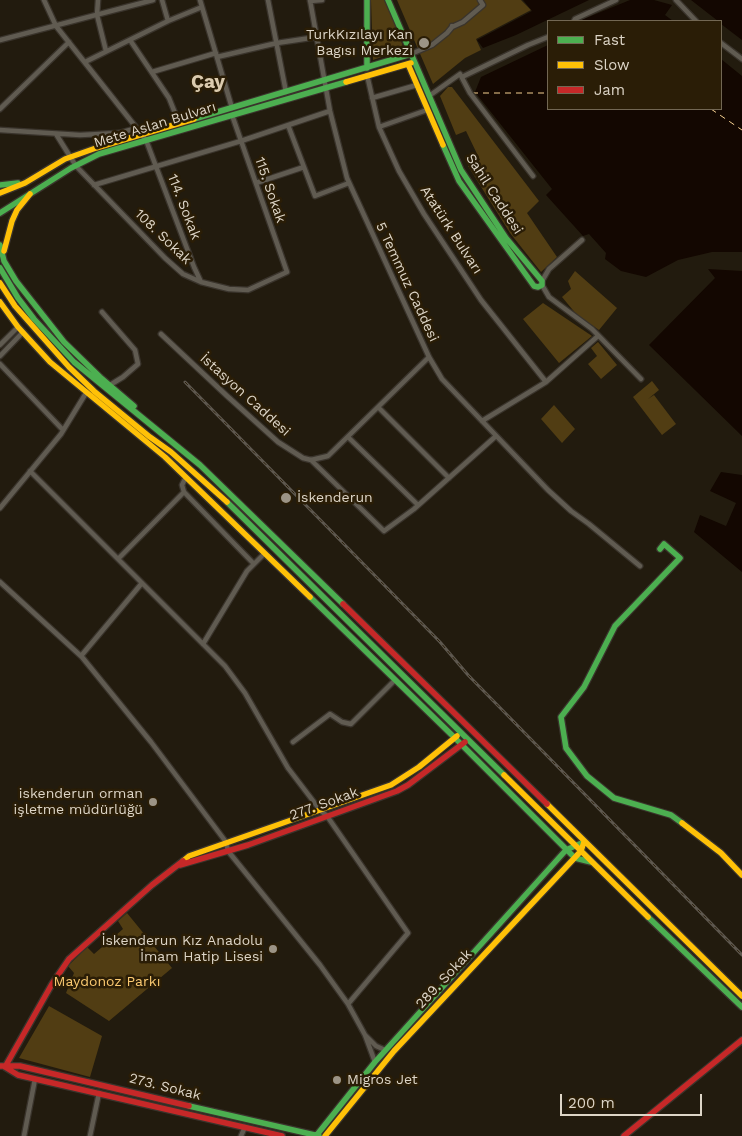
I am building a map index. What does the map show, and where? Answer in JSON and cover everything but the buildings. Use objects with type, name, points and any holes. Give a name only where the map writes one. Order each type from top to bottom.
[{"type":"main road","name":"Atatürk Bulvarı","points":[[367,0],[367,75]]},
{"type":"main road","points":[[388,0],[412,54]]},
{"type":"main road","name":"Mete Aslan Bulvarı","points":[[0,193],[25,183],[70,157],[412,54]]},
{"type":"main road","name":"Sahil Caddesi","points":[[408,64],[420,83],[429,96],[462,170],[506,238],[542,283],[538,287],[534,286],[459,182],[428,110],[420,83],[415,62],[412,54]]},
{"type":"main road","name":"Mete Aslan Bulvarı","points":[[0,213],[99,154],[415,62]]},
{"type":"main road","points":[[0,185],[25,183]]},
{"type":"main road","points":[[4,261],[5,244],[12,221],[17,210],[30,194]]},
{"type":"main road","points":[[0,245],[4,261],[25,293],[64,342],[171,442]]},
{"type":"main road","points":[[0,268],[18,298],[34,319],[74,362],[200,465],[235,498],[742,996]]},
{"type":"main road","points":[[0,283],[15,306],[75,373],[150,437],[172,452],[205,482],[462,732],[591,862],[742,1007]]},
{"type":"main road","points":[[0,302],[20,329],[50,362],[165,457],[394,681],[455,738],[566,850],[575,858],[591,862]]},
{"type":"main road","points":[[660,549],[664,544],[680,558],[615,626],[584,687],[561,717],[566,748],[587,776],[614,798],[671,815],[721,853],[742,875]]},
{"type":"main road","name":"277. Sokak","points":[[3,1067],[68,959],[189,856],[391,785],[419,767],[462,732]]},
{"type":"main road","name":"277. Sokak","points":[[176,866],[228,851],[396,791],[408,785],[469,739]]},
{"type":"main road","points":[[317,1136],[385,1050],[566,850],[584,842]]},
{"type":"main road","name":"289. Sokak","points":[[324,1136],[394,1051],[575,858],[581,851],[584,842]]},
{"type":"main road","points":[[684,951],[690,944]]},
{"type":"main road","points":[[427,1004],[432,1010]]},
{"type":"main road","points":[[421,1011],[427,1016]]},
{"type":"main road","points":[[624,1136],[742,1040]]},
{"type":"main road","name":"273. Sokak","points":[[3,1067],[20,1066],[317,1136]]},
{"type":"main road","name":"273. Sokak","points":[[3,1067],[18,1075],[282,1136]]},
{"type":"street","name":"114. Sokak","points":[[44,0],[56,26],[146,140],[201,282]]},
{"type":"street","points":[[98,0],[97,15],[106,51]]},
{"type":"street","points":[[0,40],[153,0]]},
{"type":"street","points":[[162,0],[168,21]]},
{"type":"street","points":[[200,0],[232,108]]},
{"type":"street","points":[[268,0],[286,92]]},
{"type":"street","points":[[310,0],[322,0]]},
{"type":"street","name":"5 Temmuz Caddesi","points":[[310,0],[330,111],[349,183],[429,357],[442,379],[548,490],[571,511],[640,566]]},
{"type":"street","points":[[412,54],[432,45],[447,33],[452,26],[463,22],[483,5],[480,0]]},
{"type":"street","points":[[574,20],[616,0]]},
{"type":"street","points":[[676,0],[695,20]]},
{"type":"street","points":[[85,62],[168,21],[202,7]]},
{"type":"street","points":[[152,72],[216,55],[317,37]]},
{"type":"street","points":[[462,77],[547,37]]},
{"type":"street","points":[[130,40],[169,98],[179,123]]},
{"type":"street","points":[[1,107],[68,42]]},
{"type":"street","points":[[722,44],[742,59]]},
{"type":"street","points":[[429,96],[460,74],[470,93],[532,176]]},
{"type":"street","name":"Atatürk Bulvarı","points":[[367,75],[380,127],[399,171],[424,214],[481,300],[546,382]]},
{"type":"street","points":[[372,98],[420,83]]},
{"type":"street","points":[[380,127],[428,110]]},
{"type":"street","points":[[94,185],[241,141],[330,111]]},
{"type":"street","name":"115. Sokak","points":[[232,115],[288,272]]},
{"type":"street","points":[[288,126],[315,196],[349,183]]},
{"type":"street","points":[[0,130],[56,134],[119,133],[137,128]]},
{"type":"street","name":"108. Sokak","points":[[56,134],[76,166],[164,258],[184,274],[201,282],[248,290],[288,272]]},
{"type":"street","points":[[256,183],[304,167]]},
{"type":"street","points":[[542,283],[549,269],[582,240]]},
{"type":"street","name":"Sahil Caddesi","points":[[542,283],[549,297],[592,330],[641,380]]},
{"type":"street","points":[[102,312],[135,350],[138,364],[110,385]]},
{"type":"street","points":[[0,345],[20,329]]},
{"type":"street","points":[[0,356],[20,329]]},
{"type":"street","name":"İstasyon Caddesi","points":[[161,334],[278,442],[303,458],[311,460],[384,531],[418,505]]},
{"type":"street","points":[[482,421],[546,382],[598,336]]},
{"type":"street","points":[[311,460],[328,456],[429,357]]},
{"type":"street","points":[[0,364],[64,430]]},
{"type":"street","points":[[0,508],[64,430],[86,393]]},
{"type":"street","points":[[378,407],[449,478]]},
{"type":"street","points":[[348,437],[418,505],[496,436]]},
{"type":"street","points":[[30,471],[225,666],[245,693],[288,768],[320,810],[327,816],[408,933],[348,1004]]},
{"type":"street","points":[[186,477],[182,485],[184,492],[254,564]]},
{"type":"street","points":[[118,559],[184,492]]},
{"type":"street","points":[[203,644],[229,598],[254,564],[264,554]]},
{"type":"street","points":[[0,582],[81,656],[151,742],[226,842],[228,851],[320,965],[348,1004],[365,1035],[375,1062]]},
{"type":"street","points":[[81,656],[142,583]]},
{"type":"street","points":[[294,742],[330,714],[342,722],[351,724],[394,681]]},
{"type":"street","points":[[365,1035],[376,1046],[385,1050]]},
{"type":"street","points":[[24,1136],[35,1079]]},
{"type":"street","points":[[90,1136],[99,1093]]},
{"type":"street","points":[[241,1136],[245,1127]]},
{"type":"green space","points":[[371,0],[386,0],[404,49],[373,60]]},
{"type":"green space","points":[[397,0],[521,0],[531,10],[476,39],[481,50],[465,58],[433,84]]},
{"type":"green space","points":[[448,87],[452,87],[539,201],[527,213],[557,257],[541,272],[510,233],[468,166],[480,160],[466,131],[456,135],[440,96]]},
{"type":"green space","points":[[575,271],[617,308],[599,330],[577,315],[562,297],[571,289],[568,281]]},
{"type":"green space","points":[[543,303],[592,336],[559,363],[523,319]]},
{"type":"green space","points":[[598,342],[617,365],[601,379],[588,364],[597,356],[591,348]]},
{"type":"green space","points":[[652,381],[659,390],[648,399],[654,395],[676,424],[662,435],[633,397]]},
{"type":"green space","points":[[554,405],[575,429],[562,443],[541,419]]},
{"type":"green space","name":"Maydonoz Parkı","points":[[127,913],[172,968],[109,1021],[66,993],[74,973],[68,966],[87,947],[94,954],[123,929],[118,921]]},
{"type":"green space","points":[[49,1006],[102,1036],[90,1077],[19,1058]]},
{"type":"shaded area","points":[[523,0],[589,0],[516,35],[483,48],[477,40],[532,11]]},
{"type":"shaded area","points":[[630,0],[654,0],[672,5],[665,15],[672,20],[581,20]]},
{"type":"shaded area","points":[[691,0],[742,0],[742,40],[722,25],[722,20],[717,20]]},
{"type":"shaded area","points":[[547,45],[547,110],[722,110],[722,60],[742,76],[742,252],[712,252],[678,260],[646,277],[621,271],[605,259],[606,253],[589,234],[583,236],[546,195],[552,189],[475,92],[481,77]]},
{"type":"shaded area","points":[[708,269],[742,271],[742,436],[649,345],[715,278]]},
{"type":"shaded area","points":[[721,472],[742,475],[742,572],[694,532],[700,515],[726,526],[736,503],[710,491]]},
{"type":"ferry route","points":[[472,93],[547,93]]},
{"type":"ferry route","points":[[712,110],[742,130]]},
{"type":"railway","points":[[185,382],[440,642],[468,675],[742,955]]},
{"type":"traffic: fast","points":[[367,0],[367,68]]},
{"type":"traffic: fast","points":[[388,0],[461,170],[506,238],[542,281],[542,285],[534,286],[459,181],[443,145]]},
{"type":"traffic: fast","points":[[194,119],[411,54]]},
{"type":"traffic: fast","points":[[0,213],[71,168],[99,154],[346,82]]},
{"type":"traffic: fast","points":[[0,185],[18,183]]},
{"type":"traffic: fast","points":[[0,245],[4,261],[16,281],[64,342],[100,377],[134,406]]},
{"type":"traffic: fast","points":[[0,268],[18,298],[34,319],[74,362],[200,465],[343,604]]},
{"type":"traffic: fast","points":[[227,502],[504,775]]},
{"type":"traffic: fast","points":[[660,549],[664,544],[680,558],[615,626],[584,687],[561,717],[566,748],[587,776],[614,798],[671,815],[682,823]]},
{"type":"traffic: fast","points":[[310,597],[575,858],[591,862]]},
{"type":"traffic: fast","points":[[316,1136],[375,1062],[566,850],[584,842]]},
{"type":"traffic: fast","points":[[648,917],[742,1007]]},
{"type":"traffic: fast","points":[[189,1106],[319,1136]]},
{"type":"traffic: slow","points":[[346,82],[411,63]]},
{"type":"traffic: slow","points":[[408,64],[443,145]]},
{"type":"traffic: slow","points":[[0,193],[25,183],[65,159],[194,119]]},
{"type":"traffic: slow","points":[[4,251],[17,210],[30,194]]},
{"type":"traffic: slow","points":[[0,283],[15,306],[69,367],[94,391],[171,452],[227,502]]},
{"type":"traffic: slow","points":[[0,302],[18,327],[50,362],[165,457],[310,597]]},
{"type":"traffic: slow","points":[[183,861],[189,856],[391,785],[419,767],[457,736]]},
{"type":"traffic: slow","points":[[504,775],[648,917]]},
{"type":"traffic: slow","points":[[547,804],[742,996]]},
{"type":"traffic: slow","points":[[682,823],[721,853],[742,875]]},
{"type":"traffic: slow","points":[[325,1136],[394,1051],[581,851],[584,842]]},
{"type":"traffic: jam","points":[[343,604],[547,804]]},
{"type":"traffic: jam","points":[[180,865],[248,845],[397,791],[408,785],[465,742]]},
{"type":"traffic: jam","points":[[5,1067],[52,984],[69,959],[152,885],[183,861]]},
{"type":"traffic: jam","points":[[624,1136],[742,1040]]},
{"type":"traffic: jam","points":[[0,1066],[20,1066],[189,1106]]},
{"type":"traffic: jam","points":[[5,1067],[18,1075],[282,1136]]},
{"type":"place","name":"TurkKızılayı Kan Bagısı Merkezi","points":[[424,43]]},
{"type":"place","name":"İskenderun","points":[[286,498]]},
{"type":"place","name":"iskenderun orman işletme müdürlüğü","points":[[153,802]]},
{"type":"place","name":"İskenderun Kız Anadolu İmam Hatip Lisesi","points":[[273,949]]},
{"type":"place","name":"Migros Jet","points":[[337,1080]]},
{"type":"district","name":"Çay","points":[[208,82]]}]
